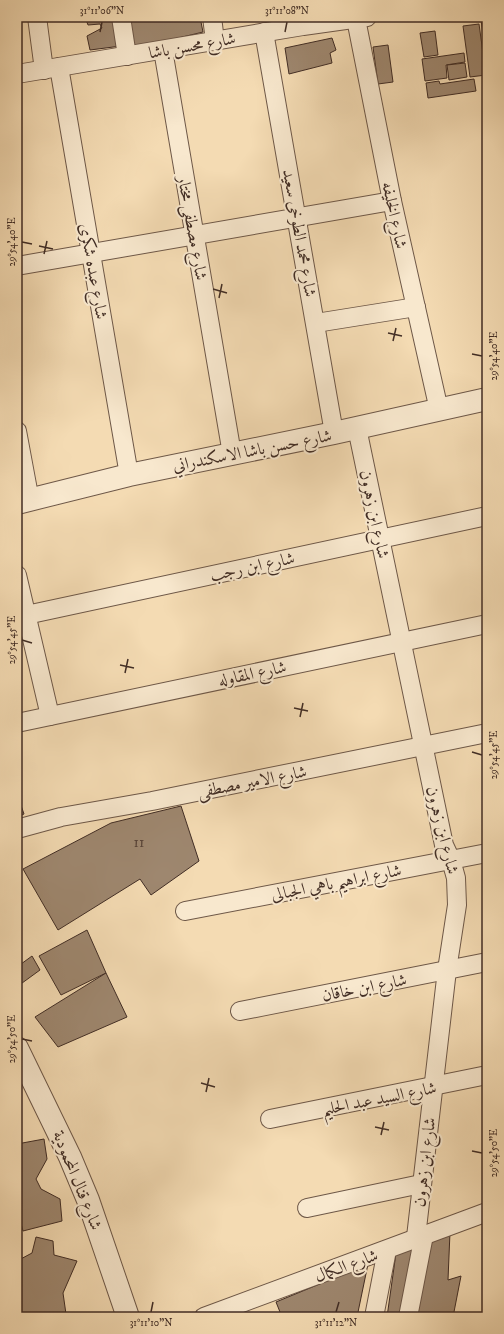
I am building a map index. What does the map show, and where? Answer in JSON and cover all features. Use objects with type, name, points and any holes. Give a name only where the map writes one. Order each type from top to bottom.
[{"type":"street","name":"شارع عبده شكرى","points":[[36,17],[52,68],[91,253],[129,475]]},
{"type":"street","points":[[121,17],[127,56]]},
{"type":"street","points":[[212,17],[215,41]]},
{"type":"street","name":"شارع محسن باشا","points":[[17,74],[264,32],[303,21],[361,18]]},
{"type":"street","name":"شارع الخليفه","points":[[361,18],[392,201],[439,410]]},
{"type":"street","name":"شارع محمد الطوخى سعيد","points":[[264,32],[334,433]]},
{"type":"street","name":"شارع مصطفى مختار","points":[[163,50],[232,454]]},
{"type":"street","points":[[17,266],[392,201]]},
{"type":"street","points":[[316,323],[416,307]]},
{"type":"street","name":"شارع حسن باشا الاسكندراني","points":[[23,502],[129,475],[334,433],[487,399]]},
{"type":"street","name":"شارع ابن زهرون","points":[[357,428],[444,845],[451,860],[456,878],[457,905],[447,970],[421,1184],[420,1236],[408,1317]]},
{"type":"street","points":[[17,432],[23,502]]},
{"type":"street","name":"شارع ابن رجب","points":[[21,616],[487,516]]},
{"type":"street","points":[[17,575],[21,616],[50,716]]},
{"type":"street","name":"شارع المقاوله","points":[[17,723],[487,624]]},
{"type":"street","name":"شارع الامير مصطفى","points":[[17,829],[61,816],[152,801],[487,733]]},
{"type":"street","name":"شارع ابراهيم باهي الجبالى","points":[[186,912],[487,852]]},
{"type":"street","name":"شارع ابن خاقان","points":[[240,1011],[487,962]]},
{"type":"street","name":"شارع قنال المحمودية","points":[[17,1048],[70,1157],[88,1200],[128,1317]]},
{"type":"street","name":"شارع السيد عبد الحليم","points":[[270,1119],[487,1076]]},
{"type":"street","points":[[308,1208],[421,1184]]},
{"type":"street","name":"شارع الكمال","points":[[204,1317],[487,1212]]},
{"type":"street","points":[[374,1317],[387,1250]]},
{"type":"building","points":[[85,17],[118,17],[121,46],[90,50],[87,36],[102,28],[100,24],[88,25]]},
{"type":"building","points":[[127,17],[200,17],[203,32],[129,50]]},
{"type":"building","points":[[487,19],[487,64],[481,20]]},
{"type":"building","points":[[479,24],[486,75],[470,77],[463,26]]},
{"type":"building","points":[[435,31],[438,55],[424,57],[420,33]]},
{"type":"building","points":[[332,38],[336,50],[330,53],[332,63],[289,74],[285,48]]},
{"type":"building","points":[[388,45],[393,82],[378,84],[373,47]]},
{"type":"building","points":[[464,53],[465,62],[446,65],[447,78],[425,81],[422,59]]},
{"type":"building","points":[[465,63],[467,77],[449,80],[447,65]]},
{"type":"building","points":[[474,79],[476,91],[428,98],[426,83],[439,81],[440,84]]},
{"type":"building","points":[[17,794],[24,814],[17,817]]},
{"type":"building","points":[[181,806],[199,861],[151,895],[140,879],[58,930],[23,869],[111,823]]},
{"type":"building","points":[[87,930],[106,973],[61,995],[39,956]]},
{"type":"building","points":[[32,956],[40,970],[18,986],[17,967]]},
{"type":"building","points":[[106,973],[127,1017],[58,1047],[35,1017]]},
{"type":"building","points":[[44,1139],[47,1159],[36,1179],[41,1189],[60,1199],[62,1221],[23,1231],[17,1208],[17,1144]]},
{"type":"building","points":[[450,1232],[448,1280],[461,1276],[453,1317],[387,1317],[396,1253]]},
{"type":"building","points":[[36,1237],[53,1241],[54,1255],[77,1261],[63,1293],[66,1314],[60,1317],[17,1317],[17,1261],[32,1253]]},
{"type":"building","points":[[368,1264],[357,1317],[282,1317],[276,1302]]}]
